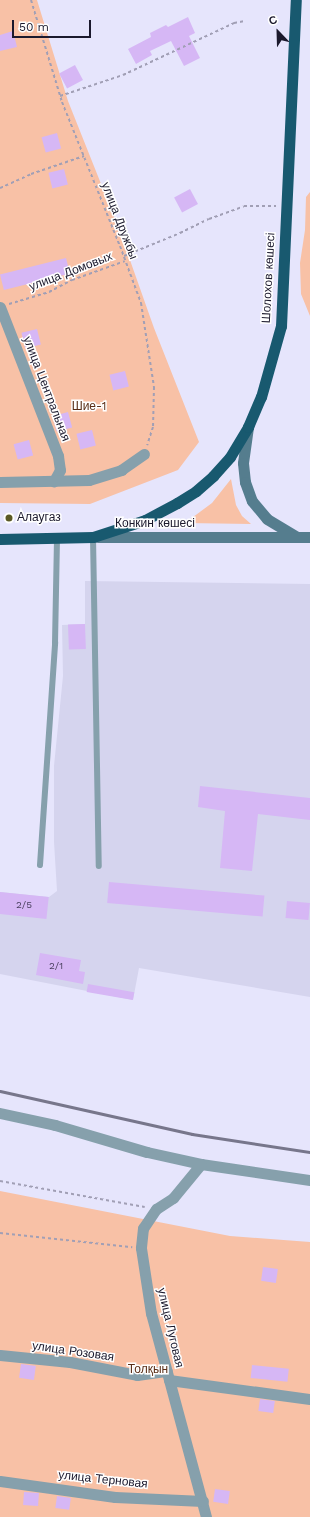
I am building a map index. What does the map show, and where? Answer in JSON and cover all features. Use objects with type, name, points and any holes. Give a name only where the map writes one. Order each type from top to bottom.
[{"type":"highway","name":"Шолохов көшесі","points":[[93,536],[145,520],[196,491],[213,476],[230,457],[248,427],[261,397],[281,326],[284,290],[285,206],[296,0]]},
{"type":"highway","name":"Конкин көшесі","points":[[0,538],[57,538],[93,536]]},
{"type":"main road","points":[[248,427],[243,463],[245,482],[252,501],[267,519],[298,537]]},
{"type":"main road","name":"Конкин көшесі","points":[[93,536],[310,537]]},
{"type":"street","name":"улица Центральная","points":[[4,306],[58,456],[60,470],[54,481]]},
{"type":"street","points":[[0,482],[90,480],[121,470],[144,454]]},
{"type":"street","points":[[0,1113],[56,1125],[147,1152],[202,1164],[310,1180]]},
{"type":"street","name":"улица Луговая","points":[[202,1164],[174,1198],[156,1209],[143,1228],[141,1248],[151,1313],[203,1501],[206,1517]]},
{"type":"street","name":"улица Розовая","points":[[0,1355],[70,1362],[137,1375],[168,1375],[310,1399]]},
{"type":"street","name":"улица Терновая","points":[[0,1481],[115,1497],[203,1501]]},
{"type":"lane","points":[[93,536],[99,866]]},
{"type":"lane","points":[[40,865],[55,643],[57,538]]},
{"type":"path","name":"улица Дружбы","points":[[31,0],[60,96],[126,261],[141,303],[154,387],[153,427],[144,454]]},
{"type":"path","points":[[60,96],[123,75],[234,22],[245,21]]},
{"type":"path","points":[[0,188],[31,174],[84,156]]},
{"type":"path","points":[[124,256],[180,233],[209,219],[244,206],[285,206]]},
{"type":"path","name":"улица Домовых","points":[[4,306],[49,292],[72,280],[126,261]]},
{"type":"path","points":[[0,1181],[156,1209]]},
{"type":"path","points":[[0,1233],[141,1248]]},
{"type":"shaded area","points":[[85,581],[310,584],[310,997],[139,968],[133,1000],[0,974],[0,892],[49,897],[57,891],[54,842],[54,766],[63,676],[62,625],[85,624]]},
{"type":"green space","name":"Шие-1","points":[[0,0],[37,0],[68,101],[119,229],[154,328],[199,442],[178,470],[90,504],[0,503]]},
{"type":"green space","points":[[310,192],[310,316],[301,294],[300,263],[305,230],[306,197]]},
{"type":"green space","points":[[231,479],[236,505],[242,516],[251,524],[185,523],[212,503]]},
{"type":"green space","name":"Толқын","points":[[0,1191],[230,1236],[310,1242],[310,1517],[0,1517]]},
{"type":"building","points":[[188,17],[195,33],[189,36],[200,58],[184,66],[171,41],[150,51],[152,55],[136,64],[128,49],[151,37],[150,33],[166,25],[168,27]]},
{"type":"building","points":[[13,31],[17,47],[0,51],[0,35]]},
{"type":"building","points":[[75,65],[83,80],[67,88],[59,73]]},
{"type":"building","points":[[57,133],[61,148],[46,153],[42,137]]},
{"type":"building","points":[[64,169],[68,185],[52,188],[48,173]]},
{"type":"building","points":[[190,189],[198,204],[182,212],[174,197]]},
{"type":"building","points":[[66,258],[70,274],[4,290],[0,274]]},
{"type":"building","points":[[37,329],[41,345],[25,348],[21,333]]},
{"type":"building","points":[[125,371],[129,387],[113,390],[109,375]]},
{"type":"building","points":[[68,412],[72,427],[57,432],[53,416]]},
{"type":"building","points":[[92,430],[96,446],[80,449],[76,434]]},
{"type":"building","points":[[29,440],[33,455],[18,460],[14,444]]},
{"type":"building","points":[[85,624],[86,649],[69,650],[68,625]]},
{"type":"building","points":[[200,786],[310,798],[310,820],[258,814],[252,871],[220,868],[225,811],[198,807]]},
{"type":"building","points":[[109,882],[264,896],[263,917],[107,903]]},
{"type":"building","points":[[0,892],[49,897],[46,919],[0,914]]},
{"type":"building","points":[[287,901],[310,903],[308,920],[286,918]]},
{"type":"building","points":[[40,953],[81,960],[79,971],[85,972],[83,984],[36,975]]},
{"type":"building","points":[[88,984],[134,992],[133,1000],[87,992]]},
{"type":"building","points":[[263,1267],[278,1269],[276,1283],[261,1281]]},
{"type":"building","points":[[21,1364],[36,1366],[34,1380],[19,1378]]},
{"type":"building","points":[[252,1365],[289,1369],[287,1382],[251,1378]]},
{"type":"building","points":[[260,1399],[275,1401],[273,1413],[258,1411]]},
{"type":"building","points":[[215,1489],[230,1491],[228,1504],[213,1502]]},
{"type":"building","points":[[24,1492],[39,1493],[38,1506],[23,1505]]},
{"type":"building","points":[[57,1496],[71,1498],[69,1510],[55,1508]]},
{"type":"railway","points":[[0,1091],[192,1134],[310,1152]]},
{"type":"place","name":"Алаугаз","points":[[9,518]]}]
